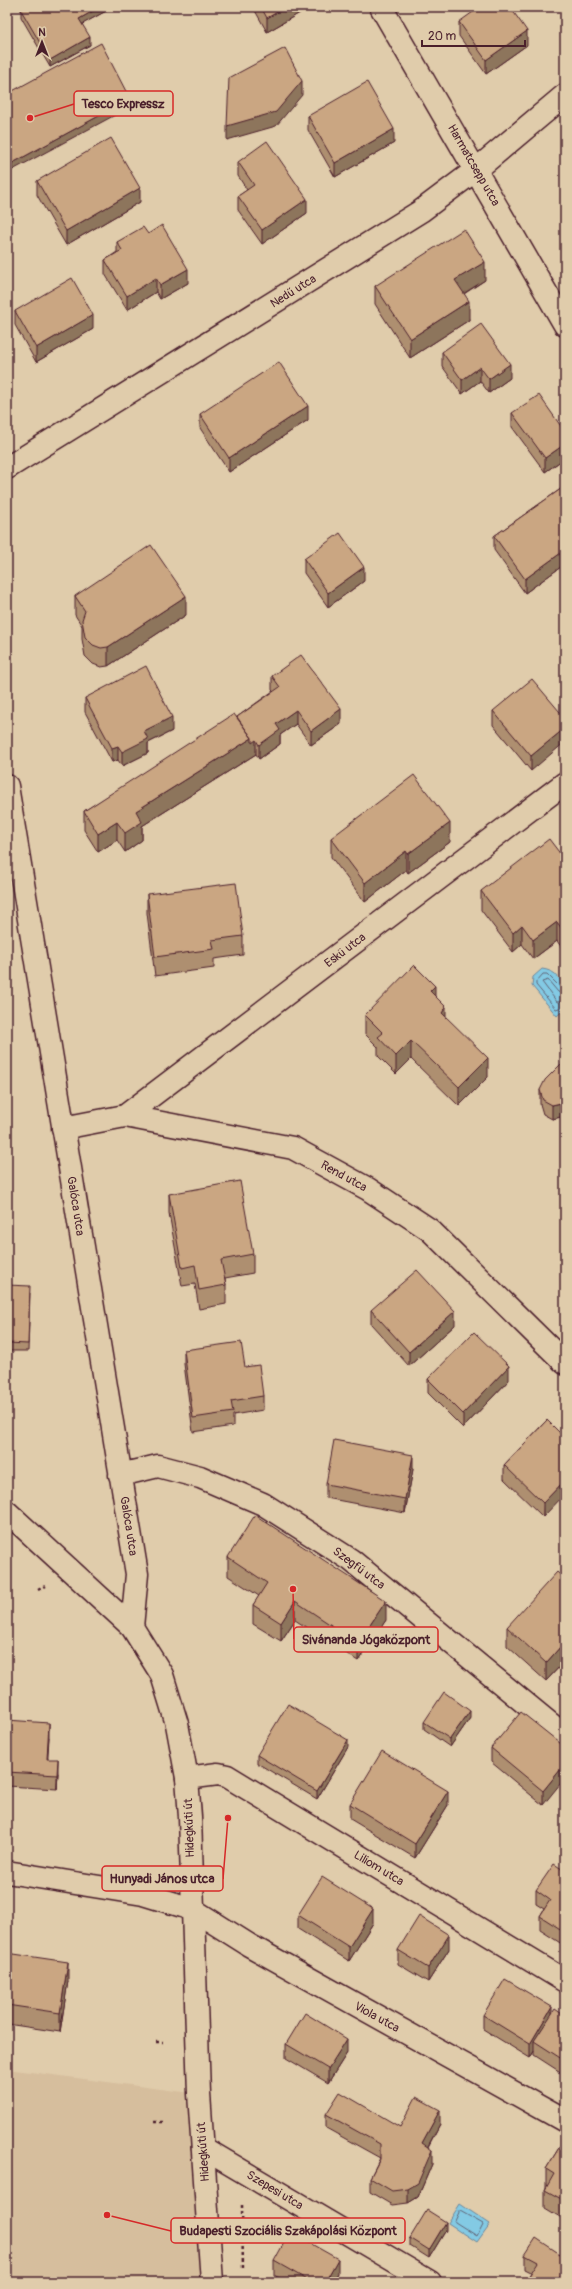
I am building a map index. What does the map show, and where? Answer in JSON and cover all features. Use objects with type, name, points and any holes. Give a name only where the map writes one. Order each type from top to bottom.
[{"type":"street","name":"Harmatcsepp utca","points":[[381,7],[477,169],[565,325]]},
{"type":"street","name":"Nedű utca","points":[[7,468],[421,211],[477,169],[565,95]]},
{"type":"street","name":"Eskü utca","points":[[125,1116],[565,783]]},
{"type":"street","name":"Galóca utca","points":[[7,786],[137,1574],[132,1627]]},
{"type":"street","name":"Rend utca","points":[[63,1128],[125,1116],[293,1148],[368,1189],[430,1230],[565,1363]]},
{"type":"street","name":"Szegfű utca","points":[[120,1474],[158,1466],[200,1477],[263,1504],[351,1560],[565,1736]]},
{"type":"street","name":"Hidegkúti út","points":[[7,1512],[132,1627],[162,1675],[177,1724],[187,1778],[203,2148],[212,2282]]},
{"type":"street","name":"Liliom utca","points":[[187,1778],[218,1774],[228,1776],[565,1981]]},
{"type":"street","name":"Viola utca","points":[[7,1872],[143,1894],[192,1908],[249,1945],[565,2121]]},
{"type":"street","name":"Szepesi utca","points":[[203,2148],[430,2282]]},
{"type":"path","points":[[156,2042],[163,2042]]},
{"type":"path","points":[[154,2122],[165,2122]]},
{"type":"path","points":[[242,2207],[243,2274]]},
{"type":"shaded area","points":[[7,2069],[199,2094],[212,2282],[7,2282]]},
{"type":"water","points":[[542,969],[555,974],[559,978],[564,990],[565,1009],[557,1016],[532,986],[533,977]]},
{"type":"water","points":[[460,2204],[490,2224],[477,2242],[448,2223]]},
{"type":"building","points":[[26,7],[100,7],[79,19],[90,37],[50,60],[21,10]]},
{"type":"building","points":[[261,7],[286,7],[267,18]]},
{"type":"building","points":[[480,7],[510,7],[527,31],[486,60],[459,22]]},
{"type":"building","points":[[101,43],[130,99],[7,166],[7,125],[9,124],[7,121],[7,94]]},
{"type":"building","points":[[285,48],[302,81],[276,112],[227,126],[229,78]]},
{"type":"building","points":[[367,82],[394,129],[335,163],[308,116]]},
{"type":"building","points":[[111,138],[140,188],[66,231],[37,181]]},
{"type":"building","points":[[267,141],[307,199],[262,230],[238,196],[254,185],[238,162]]},
{"type":"building","points":[[162,225],[188,269],[160,285],[156,278],[127,296],[105,260],[122,250],[117,242],[143,227],[148,234]]},
{"type":"building","points":[[464,229],[485,262],[455,280],[469,301],[410,339],[375,286]]},
{"type":"building","points":[[72,278],[93,315],[36,348],[15,311]]},
{"type":"building","points":[[481,324],[510,364],[489,379],[480,367],[462,380],[442,352]]},
{"type":"building","points":[[279,362],[308,406],[229,458],[200,414]]},
{"type":"building","points":[[539,395],[565,432],[565,444],[545,458],[512,413]]},
{"type":"building","points":[[565,486],[565,550],[525,579],[494,536]]},
{"type":"building","points":[[340,533],[364,567],[328,593],[304,559]]},
{"type":"building","points":[[151,545],[186,596],[108,647],[101,648],[93,645],[85,637],[82,620],[85,611],[75,596]]},
{"type":"building","points":[[301,655],[341,709],[311,731],[296,710],[276,724],[280,730],[259,745],[256,740],[252,743],[252,738],[237,717],[280,687],[272,676]]},
{"type":"building","points":[[146,666],[172,717],[144,731],[148,739],[122,752],[118,746],[112,748],[85,698]]},
{"type":"building","points":[[532,679],[565,718],[565,728],[531,756],[493,711]]},
{"type":"building","points":[[234,714],[252,738],[136,811],[142,822],[125,833],[117,822],[98,834],[84,811]]},
{"type":"building","points":[[414,775],[450,823],[408,854],[406,851],[365,883],[331,838]]},
{"type":"building","points":[[549,839],[565,860],[565,933],[557,922],[533,940],[522,925],[513,933],[481,891]]},
{"type":"building","points":[[236,883],[243,936],[212,940],[214,949],[155,957],[147,894]]},
{"type":"building","points":[[414,965],[435,986],[430,991],[446,1007],[442,1013],[488,1058],[459,1087],[411,1041],[396,1056],[378,1037],[383,1033],[365,1015]]},
{"type":"building","points":[[565,1060],[565,1106],[561,1103],[552,1105],[543,1100],[540,1090],[545,1080]]},
{"type":"building","points":[[240,1181],[253,1254],[221,1260],[226,1285],[199,1290],[195,1265],[182,1268],[169,1194]]},
{"type":"building","points":[[417,1270],[455,1311],[409,1352],[371,1310]]},
{"type":"building","points":[[7,1285],[30,1286],[28,1344],[7,1343]]},
{"type":"building","points":[[474,1332],[509,1366],[463,1414],[428,1379]]},
{"type":"building","points":[[241,1342],[245,1367],[259,1365],[263,1396],[231,1401],[233,1412],[193,1418],[184,1350]]},
{"type":"building","points":[[547,1420],[565,1438],[565,1480],[543,1503],[504,1465]]},
{"type":"building","points":[[334,1440],[413,1455],[405,1499],[326,1484]]},
{"type":"building","points":[[255,1515],[386,1601],[358,1643],[295,1601],[281,1623],[253,1605],[267,1583],[228,1557]]},
{"type":"building","points":[[557,1572],[565,1579],[565,1650],[561,1646],[546,1663],[507,1627]]},
{"type":"building","points":[[444,1692],[470,1711],[450,1739],[424,1722]]},
{"type":"building","points":[[288,1704],[348,1740],[317,1791],[257,1755]]},
{"type":"building","points":[[521,1712],[565,1747],[565,1764],[543,1791],[491,1748]]},
{"type":"building","points":[[7,1720],[49,1723],[47,1759],[58,1759],[57,1775],[7,1772]]},
{"type":"building","points":[[382,1751],[448,1791],[415,1844],[350,1804]]},
{"type":"building","points":[[554,1864],[565,1871],[565,1932],[540,1916],[550,1900],[536,1890]]},
{"type":"building","points":[[322,1877],[373,1909],[349,1947],[298,1915]]},
{"type":"building","points":[[419,1916],[449,1935],[428,1968],[398,1950]]},
{"type":"building","points":[[7,1953],[68,1962],[60,2013],[7,2005]]},
{"type":"building","points":[[505,1979],[552,2007],[530,2044],[483,2015]]},
{"type":"building","points":[[555,2009],[565,2016],[565,2061],[534,2041]]},
{"type":"building","points":[[305,2013],[347,2039],[328,2069],[286,2044]]},
{"type":"building","points":[[340,2092],[400,2127],[416,2097],[440,2110],[422,2143],[432,2150],[418,2183],[408,2189],[392,2191],[370,2178],[380,2159],[380,2144],[326,2114]]},
{"type":"building","points":[[565,2138],[565,2201],[545,2190],[554,2174],[546,2169]]},
{"type":"building","points":[[427,2210],[446,2222],[429,2250],[410,2238]]},
{"type":"building","points":[[290,2232],[338,2259],[325,2282],[311,2282],[274,2261]]},
{"type":"building","points":[[536,2238],[560,2254],[565,2246],[565,2282],[539,2282],[529,2276],[538,2262],[525,2255]]},
{"type":"place","name":"Tesco Expressz","points":[[30,118]]},
{"type":"place","name":"Sivánanda Jógaközpont","points":[[293,1589]]},
{"type":"place","name":"Hunyadi János utca","points":[[228,1818]]},
{"type":"place","name":"Budapesti Szociális Szakápolási Központ","points":[[107,2215]]}]
